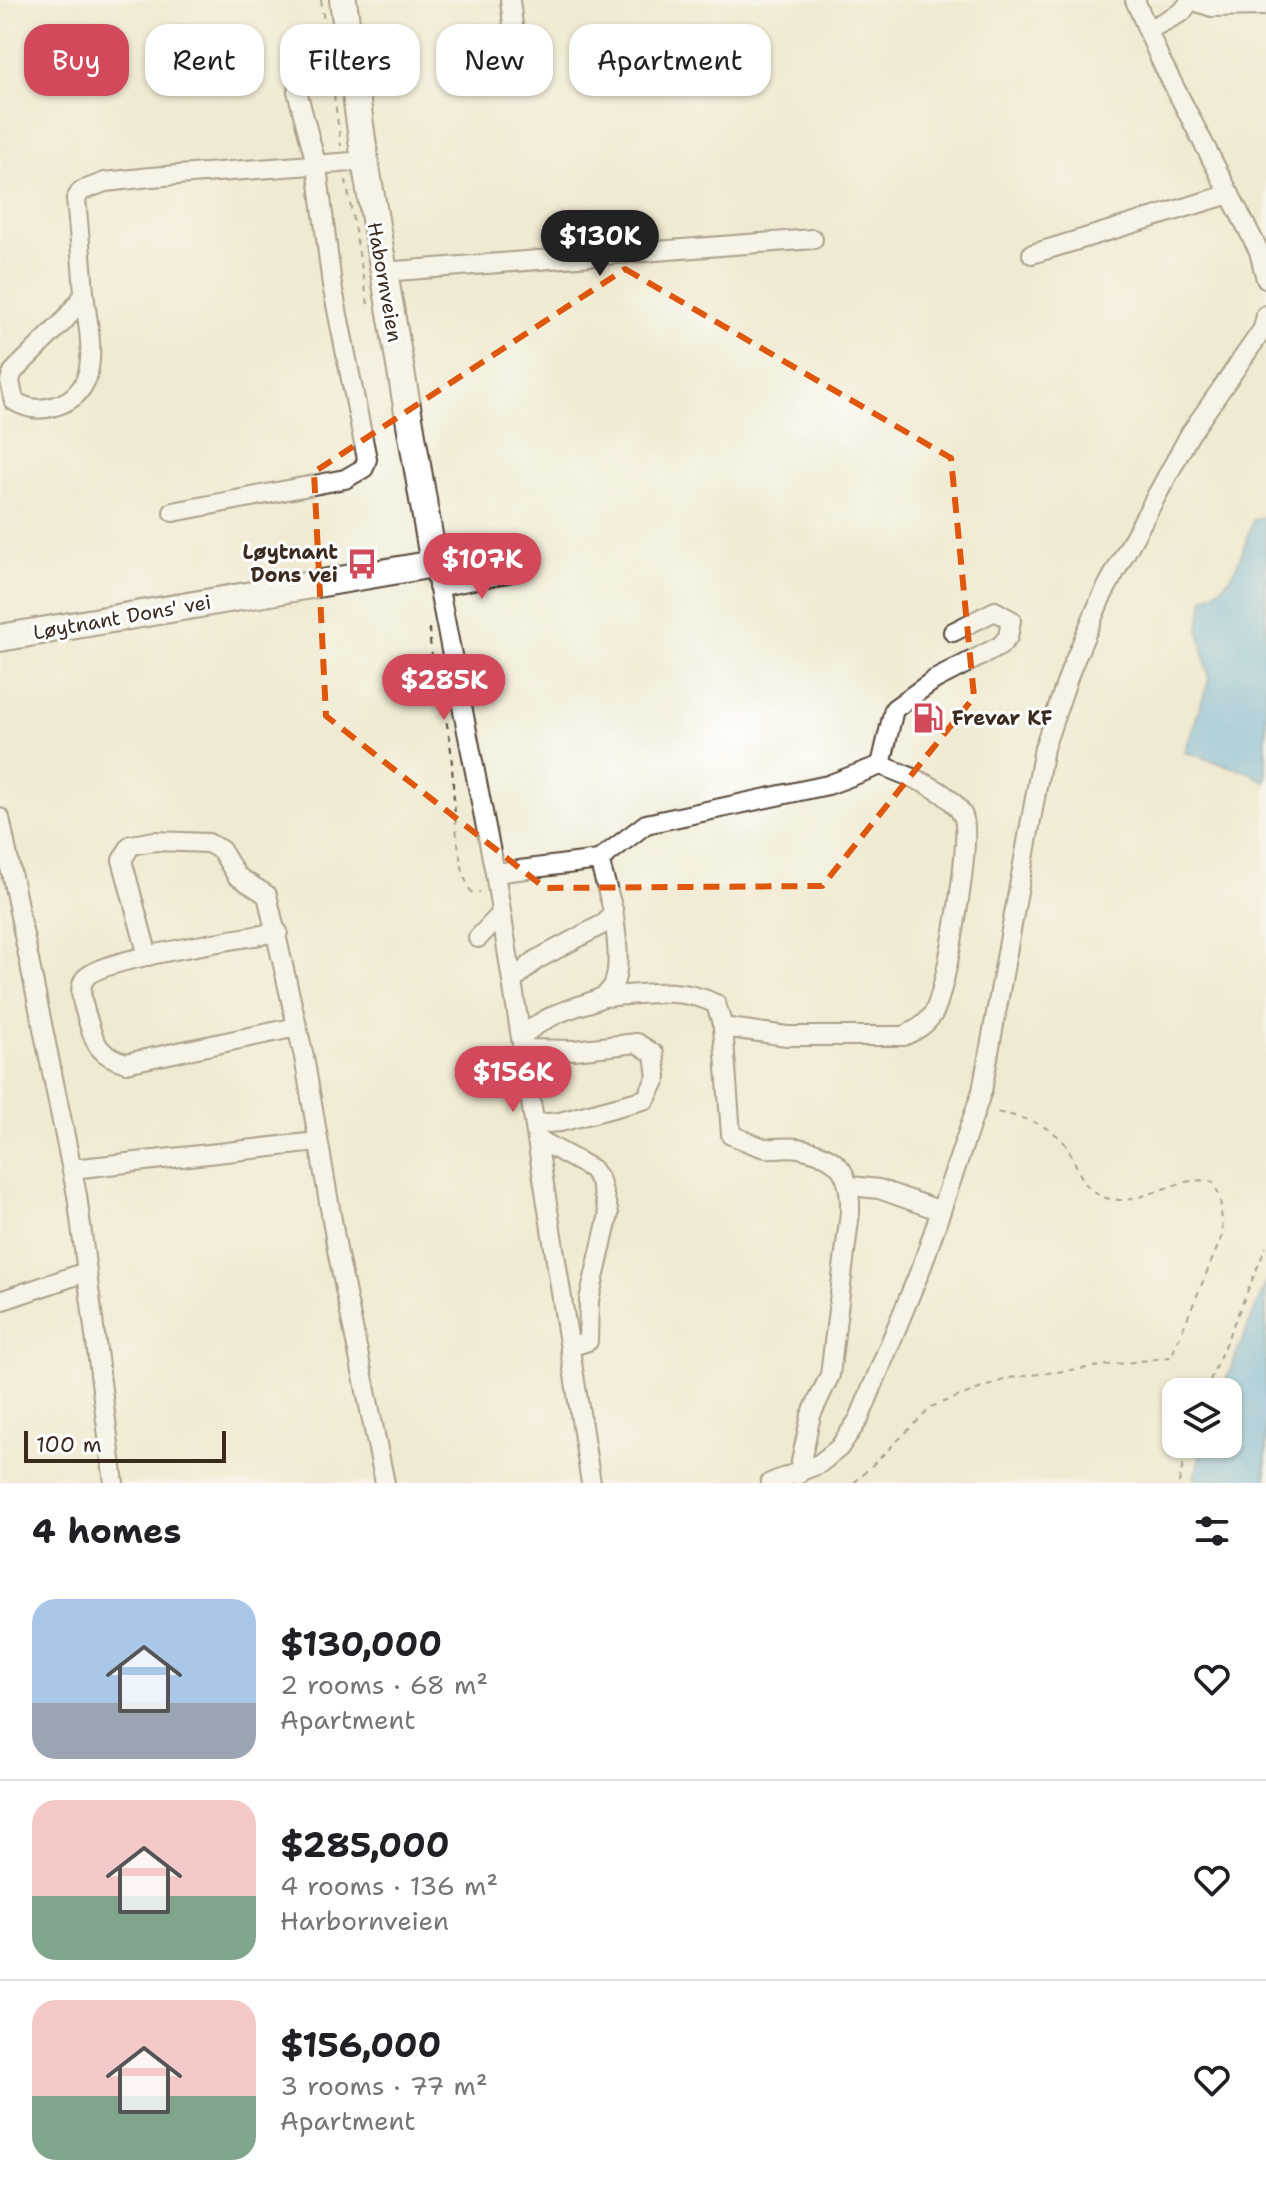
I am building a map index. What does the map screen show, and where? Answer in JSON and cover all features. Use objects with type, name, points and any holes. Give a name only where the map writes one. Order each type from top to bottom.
[{"type":"highway","name":"Habornveien","points":[[343,0],[365,161],[436,575]]},
{"type":"highway","name":"Løytnant Dons' vei","points":[[0,638],[436,575]]},
{"type":"street","points":[[510,0],[513,24]]},
{"type":"street","points":[[1135,0],[1259,251],[1266,279]]},
{"type":"street","points":[[1148,30],[1171,20],[1191,0],[1212,7],[1266,6]]},
{"type":"street","points":[[173,512],[345,479],[364,468],[367,447],[332,285],[317,167],[298,96]]},
{"type":"street","points":[[84,295],[64,321],[13,372],[10,381],[14,401],[22,406],[35,410],[49,408],[77,396],[87,377],[91,354],[76,199],[83,189],[105,182],[151,177],[317,167],[365,161]]},
{"type":"street","points":[[1032,254],[1230,194]]},
{"type":"street","points":[[383,272],[813,239]]},
{"type":"street","points":[[770,1483],[798,1475],[839,1448],[859,1419],[941,1211],[977,1109],[1044,748],[1071,669],[1101,598],[1175,462],[1263,329],[1266,315]]},
{"type":"street","points":[[518,571],[436,575],[496,881],[591,1483]]},
{"type":"street","points":[[881,765],[894,709],[934,680],[1000,646],[1008,637],[1011,620],[995,611],[953,632]]},
{"type":"street","points":[[496,881],[599,860],[646,824],[828,785],[881,765],[927,785],[956,803],[965,820],[962,872],[943,987],[934,1013],[921,1028],[904,1036],[787,1036],[723,1027]]},
{"type":"street","points":[[0,818],[72,1169],[114,1483]]},
{"type":"street","points":[[148,956],[122,860],[131,845],[208,843],[221,850],[237,876],[267,895],[278,932],[385,1483]]},
{"type":"street","points":[[599,860],[613,910],[620,964],[617,984],[605,997]]},
{"type":"street","points":[[512,981],[536,960],[607,922],[613,910]]},
{"type":"street","points":[[478,938],[501,914]]},
{"type":"street","points":[[278,932],[148,956],[90,971],[82,983],[82,1000],[96,1047],[108,1058],[126,1063],[297,1027]]},
{"type":"street","points":[[523,1042],[546,1018],[605,997],[674,992],[696,994],[716,1004],[723,1027],[731,1135],[765,1148],[798,1147],[832,1160],[845,1170],[851,1186],[830,1375],[811,1415],[798,1475]]},
{"type":"street","points":[[523,1042],[574,1050],[637,1043],[654,1054],[657,1077],[646,1099],[537,1131]]},
{"type":"street","points":[[537,1131],[592,1169],[600,1181],[609,1214],[589,1300],[588,1341],[570,1347]]},
{"type":"street","points":[[72,1169],[317,1142]]},
{"type":"street","points":[[851,1186],[879,1189],[941,1211]]},
{"type":"street","points":[[0,1301],[86,1272]]},
{"type":"path","points":[[442,608],[431,619],[429,631],[451,750],[452,790],[466,878],[472,893],[496,881]]},
{"type":"path","points":[[854,1483],[933,1406],[1009,1378],[1171,1357],[1223,1234],[1220,1197],[1213,1182],[1197,1177],[1126,1200],[1095,1193],[1076,1170],[1066,1144],[1045,1127],[1008,1114],[977,1109]]},
{"type":"path","points":[[1211,1378],[1266,1247]]},
{"type":"path","points":[[1179,1483],[1184,1458]]},
{"type":"highlighted area","points":[[625,269],[951,458],[974,697],[822,886],[545,888],[326,716],[314,472]]},
{"type":"water","points":[[1266,516],[1266,782],[1248,772],[1185,752],[1209,680],[1199,628],[1205,597],[1216,591],[1231,575],[1253,520]]},
{"type":"water","points":[[1266,1283],[1266,1483],[1193,1483],[1199,1458],[1242,1458],[1242,1378],[1227,1378]]},
{"type":"place","name":"Løytnant Dons vei","points":[[362,564]]},
{"type":"place","name":"Frevar KF","points":[[928,718]]}]
